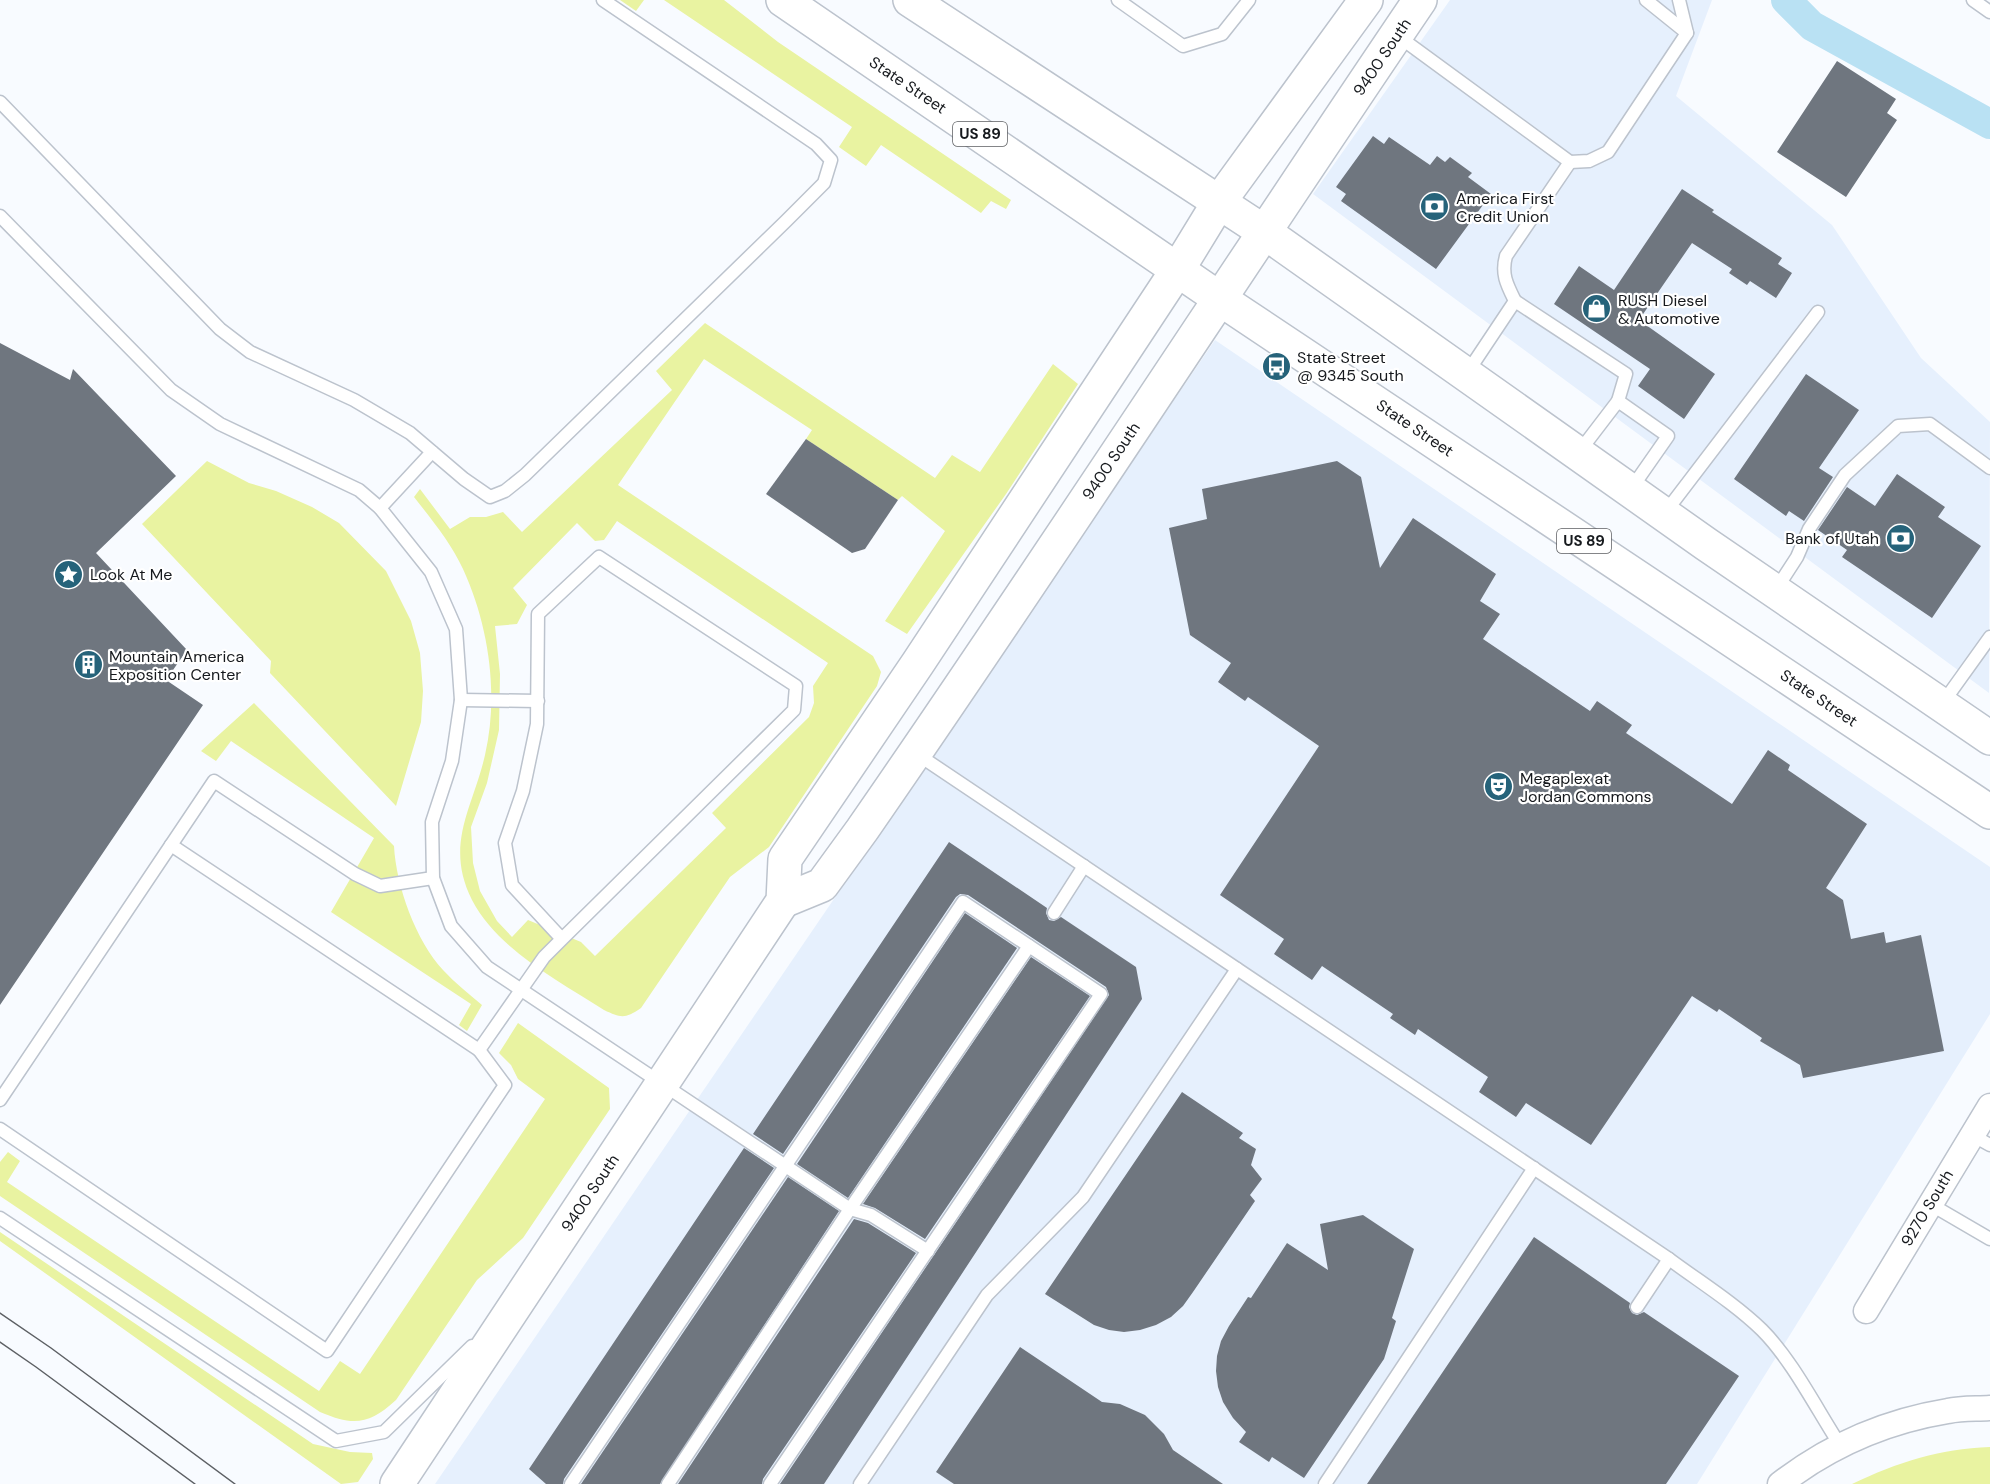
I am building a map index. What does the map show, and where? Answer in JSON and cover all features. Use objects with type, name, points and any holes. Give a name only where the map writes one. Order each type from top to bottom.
[{"type":"street","name":"State Street","points":[[783,0],[1220,299],[1990,812]]},
{"type":"street","points":[[910,0],[1263,231],[1664,514],[1990,738]]},
{"type":"street","points":[[783,901],[785,860],[1178,269],[1219,202],[1366,0]]},
{"type":"street","name":"9400 South","points":[[397,1484],[783,901],[822,885],[862,830],[916,753],[1220,299],[1263,231],[1420,0]]},
{"type":"street","name":"9270 South","points":[[1866,1311],[1930,1204],[1981,1140],[1990,1106]]},
{"type":"street","points":[[1780,1484],[1799,1469],[1840,1445],[1893,1424],[1950,1410],[1990,1407]]},
{"type":"lane","points":[[0,102],[220,329],[250,352],[354,400],[410,433],[464,479],[490,496],[505,491],[525,475],[824,183],[831,160],[816,144],[603,0]]},
{"type":"lane","points":[[1118,0],[1183,46],[1222,34],[1249,0]]},
{"type":"lane","points":[[1646,0],[1687,33]]},
{"type":"lane","points":[[1397,35],[1570,162],[1589,161],[1608,152],[1687,33],[1679,0]]},
{"type":"lane","points":[[1973,0],[1990,12]]},
{"type":"lane","points":[[1570,162],[1506,256],[1502,269],[1515,301],[1626,374],[1618,401],[1578,454]]},
{"type":"lane","points":[[0,216],[171,390],[220,424],[359,490],[380,508],[431,572],[456,629],[461,700],[452,761],[432,822],[433,878],[452,926],[487,967],[850,1209],[871,1215],[928,1251]]},
{"type":"lane","points":[[1466,374],[1515,301]]},
{"type":"lane","points":[[1664,514],[1818,312]]},
{"type":"lane","points":[[1618,401],[1668,436],[1630,490]]},
{"type":"lane","points":[[1775,591],[1797,556],[1809,529],[1845,475],[1898,426],[1930,424],[1990,468]]},
{"type":"lane","points":[[380,508],[432,452]]},
{"type":"lane","points":[[479,1050],[544,957],[794,710],[796,686],[599,557],[538,614],[537,724],[523,791],[506,843],[513,885],[562,939]]},
{"type":"lane","points":[[1942,705],[1990,637]]},
{"type":"lane","points":[[461,700],[538,701]]},
{"type":"lane","points":[[916,753],[1669,1259],[1750,1319],[1784,1357],[1840,1445]]},
{"type":"lane","points":[[0,1100],[214,781],[356,874],[380,886],[433,878]]},
{"type":"lane","points":[[0,1129],[327,1351],[505,1085],[479,1050],[171,845]]},
{"type":"lane","points":[[1054,913],[1084,866]]},
{"type":"lane","points":[[571,1484],[963,902],[1101,994],[770,1484]]},
{"type":"lane","points":[[668,1484],[850,1209],[1029,946]]},
{"type":"lane","points":[[860,1484],[987,1295],[1083,1197],[1237,969]]},
{"type":"lane","points":[[1325,1484],[1534,1168]]},
{"type":"lane","points":[[1930,1204],[1990,1239]]},
{"type":"lane","points":[[0,1218],[336,1441],[384,1432],[516,1304]]},
{"type":"lane","points":[[1637,1307],[1669,1259]]},
{"type":"shaded area","points":[[1450,0],[1712,0],[1676,96],[1832,225],[1921,358],[1990,422],[1989,693],[1313,194]]},
{"type":"shaded area","points":[[1215,340],[1990,867],[1990,1014],[1697,1484],[435,1484]]},
{"type":"green space","points":[[620,0],[644,0],[636,11]]},
{"type":"green space","points":[[664,0],[724,0],[778,42],[1011,200],[1006,209],[991,201],[981,213],[881,145],[866,166],[839,147],[852,127]]},
{"type":"green space","points":[[705,323],[935,478],[952,455],[980,472],[1053,364],[1078,384],[1006,494],[907,634],[885,621],[945,531],[902,496],[898,500],[806,439],[812,430],[704,359],[618,485],[873,656],[881,672],[877,686],[769,847],[730,877],[641,1008],[623,1016],[604,1010],[531,963],[497,934],[483,918],[472,900],[464,880],[461,843],[489,732],[491,684],[489,660],[479,614],[463,569],[447,541],[414,497],[420,489],[450,529],[470,517],[486,517],[503,512],[522,532],[672,390],[656,371]],"holes":[[[617,521],[828,663],[813,686],[814,703],[809,717],[712,813],[726,828],[595,956],[581,942],[528,920],[512,937],[497,921],[480,891],[473,863],[471,827],[487,783],[499,730],[500,674],[495,626],[517,624],[527,605],[513,588],[577,523],[595,541],[604,540]]]},
{"type":"green space","points":[[207,461],[249,483],[276,491],[312,507],[339,523],[386,571],[411,621],[420,653],[423,691],[421,722],[396,806],[270,673],[271,661],[142,524]]},
{"type":"green space","points":[[254,703],[394,846],[403,895],[424,944],[443,970],[482,1005],[467,1031],[459,1025],[471,1004],[331,912],[374,838],[231,741],[216,761],[201,751]]},
{"type":"green space","points":[[518,1023],[609,1088],[610,1109],[523,1238],[477,1280],[396,1400],[369,1418],[360,1421],[342,1420],[320,1412],[0,1196],[0,1162],[8,1152],[20,1161],[7,1182],[319,1391],[340,1361],[360,1374],[545,1099],[518,1079],[511,1065],[499,1053]]},
{"type":"green space","points":[[0,1232],[313,1444],[350,1452],[372,1453],[373,1459],[358,1482],[341,1484],[0,1241]]},
{"type":"green space","points":[[1990,1447],[1990,1484],[1852,1484],[1919,1458],[1971,1448]]},
{"type":"building","points":[[1837,61],[1896,99],[1887,113],[1897,120],[1846,197],[1777,152]]},
{"type":"building","name":"America First Credit Union","points":[[1373,136],[1384,144],[1389,137],[1430,165],[1437,156],[1445,162],[1450,157],[1472,173],[1468,177],[1491,194],[1436,269],[1341,201],[1346,194],[1336,187]]},
{"type":"building","points":[[1682,189],[1714,210],[1712,212],[1782,258],[1778,264],[1792,273],[1776,298],[1750,281],[1747,285],[1729,273],[1732,269],[1692,243],[1639,320],[1715,374],[1684,419],[1638,386],[1650,369],[1554,304],[1579,266],[1614,290]]},
{"type":"building","name":"Mountain America Exposition Center","points":[[0,343],[70,380],[73,369],[176,476],[96,553],[187,650],[166,680],[203,705],[0,1005]]},
{"type":"building","points":[[1806,374],[1859,410],[1819,468],[1833,477],[1804,521],[1789,511],[1786,516],[1734,479]]},
{"type":"building","points":[[806,439],[898,500],[865,549],[852,553],[766,494]]},
{"type":"building","name":"Megaplex at Jordan Commons","points":[[1337,461],[1361,477],[1380,568],[1413,518],[1496,574],[1480,601],[1500,614],[1483,639],[1590,711],[1597,701],[1632,725],[1626,733],[1732,804],[1768,750],[1790,765],[1788,770],[1867,824],[1826,888],[1843,900],[1851,939],[1884,932],[1886,943],[1921,935],[1944,1051],[1803,1078],[1800,1065],[1760,1041],[1762,1038],[1719,1009],[1717,1012],[1692,996],[1591,1145],[1526,1103],[1516,1117],[1479,1092],[1488,1077],[1418,1029],[1415,1035],[1390,1018],[1393,1014],[1322,966],[1312,980],[1274,954],[1284,939],[1220,895],[1319,746],[1248,697],[1245,701],[1218,682],[1231,663],[1190,635],[1169,528],[1207,519],[1202,489]]},
{"type":"building","name":"Bank of Utah","points":[[1897,474],[1945,507],[1938,517],[1981,546],[1932,618],[1842,557],[1847,550],[1818,530],[1847,487],[1875,506]]},
{"type":"building","points":[[949,842],[1047,908],[1046,913],[1049,920],[1054,921],[1061,917],[1136,967],[1142,999],[824,1484],[780,1484],[1109,995],[1106,987],[968,895],[960,894],[783,1154],[753,1134]]},
{"type":"building","points":[[965,913],[1017,948],[848,1198],[797,1164]]},
{"type":"building","points":[[1031,957],[1090,996],[925,1239],[875,1208],[863,1204]]},
{"type":"building","points":[[1182,1092],[1243,1133],[1239,1138],[1256,1149],[1251,1165],[1262,1179],[1250,1195],[1255,1201],[1183,1306],[1171,1317],[1156,1325],[1124,1332],[1094,1325],[1045,1294]]},
{"type":"building","points":[[744,1148],[774,1168],[564,1479],[563,1484],[546,1484],[529,1469]]},
{"type":"building","points":[[788,1177],[839,1211],[660,1484],[581,1484]]},
{"type":"building","points":[[1363,1215],[1414,1249],[1392,1318],[1396,1321],[1384,1359],[1304,1478],[1272,1457],[1269,1462],[1239,1442],[1246,1432],[1223,1402],[1218,1387],[1217,1356],[1221,1341],[1229,1326],[1248,1297],[1251,1298],[1287,1243],[1328,1270],[1320,1224]]},
{"type":"building","points":[[854,1219],[868,1223],[916,1253],[763,1479],[762,1484],[678,1484]]},
{"type":"building","points":[[1534,1237],[1630,1303],[1632,1313],[1637,1315],[1644,1312],[1739,1376],[1666,1484],[1367,1484]]},
{"type":"building","points":[[1020,1347],[1102,1402],[1120,1404],[1145,1415],[1164,1434],[1173,1450],[1223,1484],[954,1484],[936,1472]]},
{"type":"waterway","points":[[1786,0],[1812,26],[1990,124]]},
{"type":"tram line","points":[[0,1313],[235,1484]]},
{"type":"tram line","points":[[0,1342],[195,1484]]},
{"type":"place","name":"America First Credit Union","points":[[1435,207]]},
{"type":"place","name":"RUSH Diesel & Automotive","points":[[1597,309]]},
{"type":"place","name":"State Street @ 9345 South","points":[[1276,366]]},
{"type":"place","name":"Bank of Utah","points":[[1900,538]]},
{"type":"place","name":"Look At Me","points":[[69,574]]},
{"type":"place","name":"Mountain America Exposition Center","points":[[88,665]]},
{"type":"place","name":"Megaplex at Jordan Commons","points":[[1499,787]]}]
